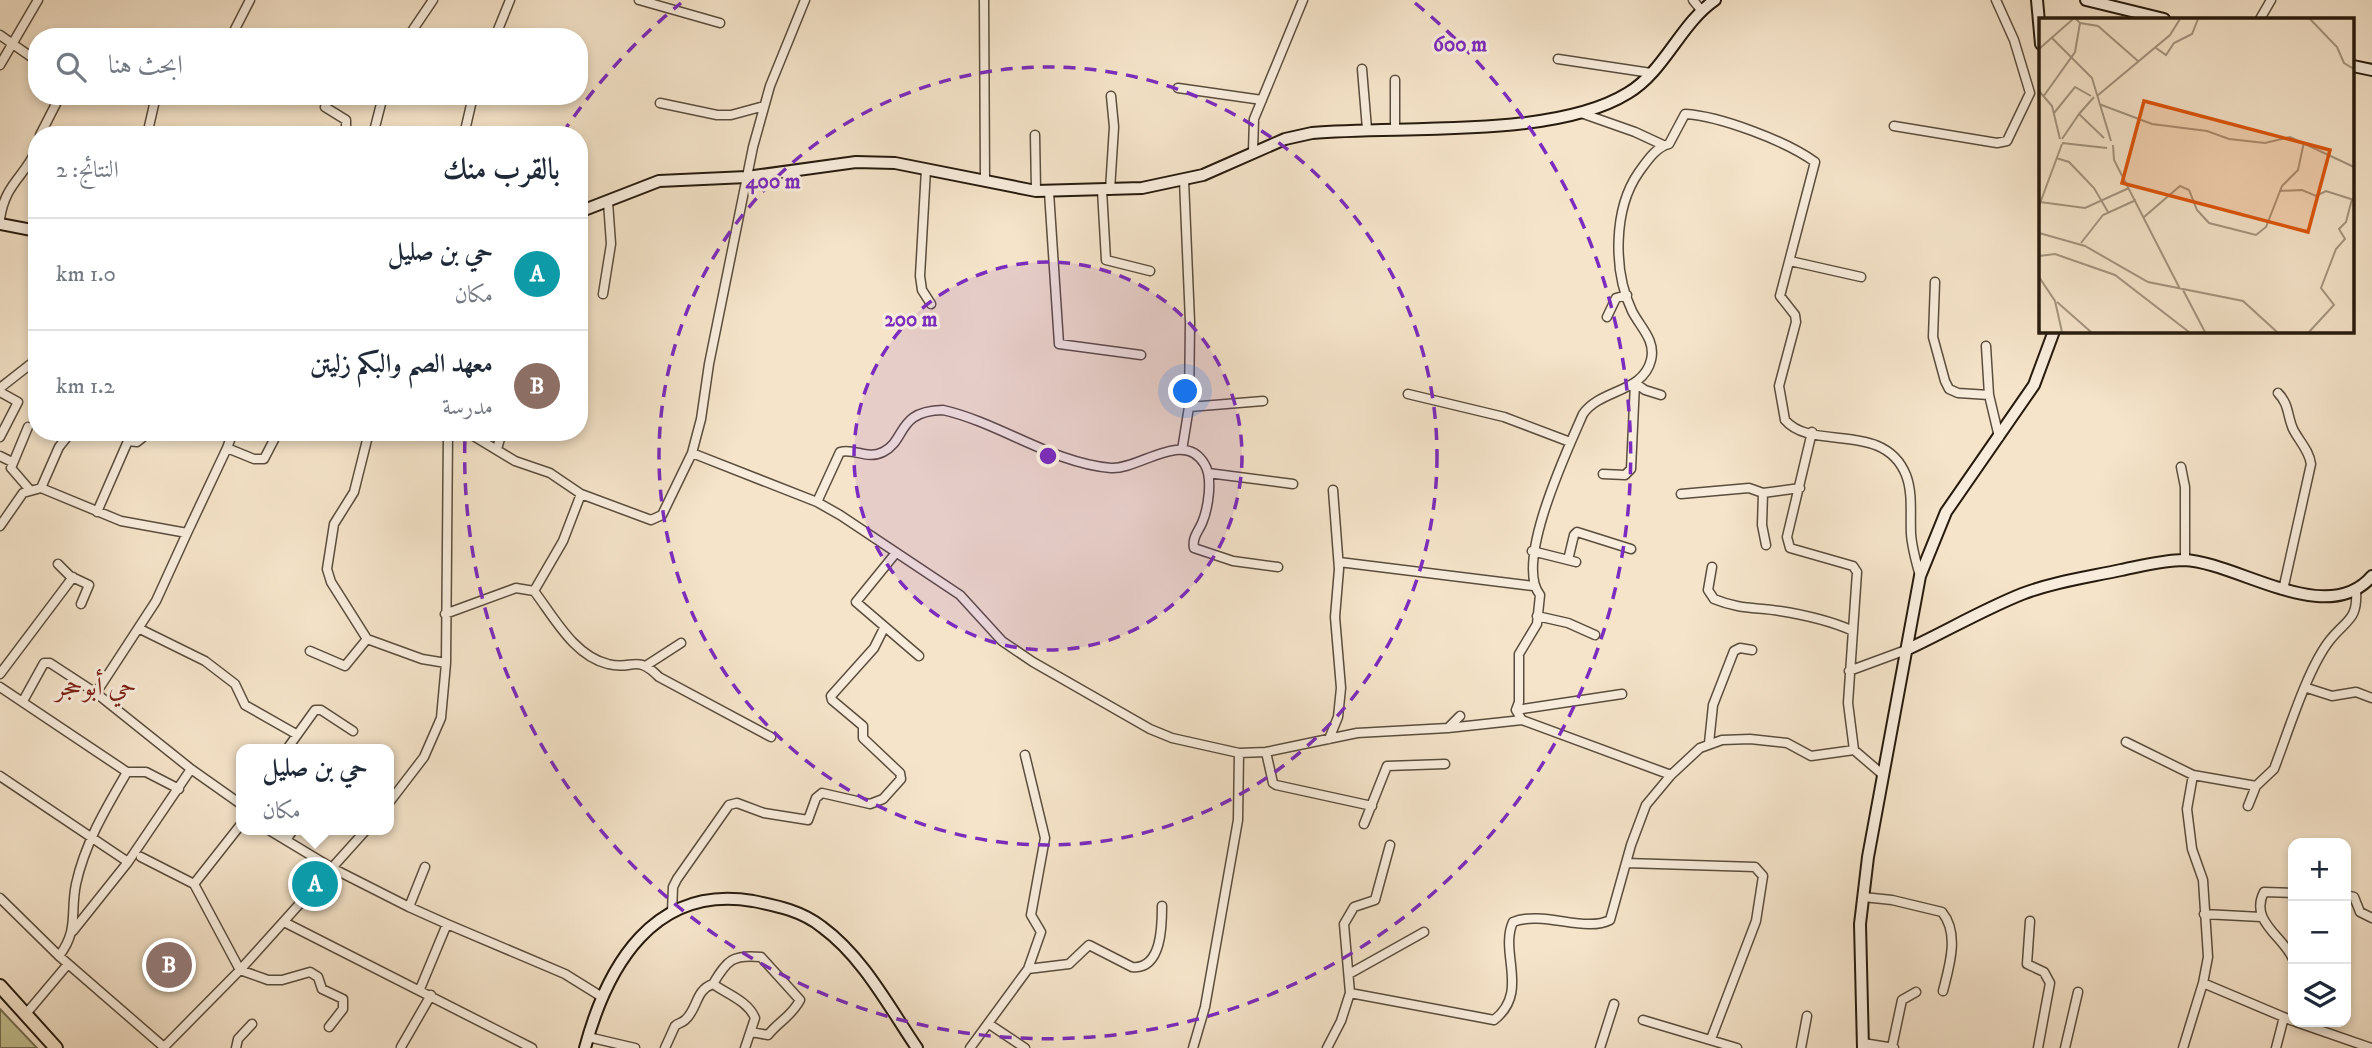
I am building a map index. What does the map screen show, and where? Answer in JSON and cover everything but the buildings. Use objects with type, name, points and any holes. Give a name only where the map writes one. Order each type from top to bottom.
[{"type":"main road","points":[[0,986],[56,1048]]},
{"type":"main road","points":[[0,995],[49,1048]]},
{"type":"street","points":[[0,65],[38,0]]},
{"type":"street","points":[[236,28],[250,0]]},
{"type":"street","points":[[414,28],[433,0]]},
{"type":"street","points":[[499,28],[510,0]]},
{"type":"street","points":[[639,0],[720,23]]},
{"type":"street","points":[[483,441],[515,461],[550,473],[581,494],[625,512],[657,519],[692,453],[701,419],[709,364],[747,177],[764,106],[805,0]]},
{"type":"street","points":[[984,0],[985,180]]},
{"type":"street","points":[[1253,151],[1254,119],[1303,0]]},
{"type":"street","points":[[1693,0],[1702,10]]},
{"type":"street","points":[[588,209],[659,181],[747,177],[856,162],[895,163],[1036,191],[1106,190],[1184,180],[1285,139],[1312,133],[1526,122],[1581,113],[1630,93],[1651,73],[1702,10],[1715,0]]},
{"type":"street","points":[[1894,126],[1997,144],[2007,141],[2030,93],[2014,40],[1996,0]]},
{"type":"street","points":[[2037,0],[2039,22]]},
{"type":"street","points":[[2085,0],[2160,18]]},
{"type":"street","points":[[2261,18],[2271,0]]},
{"type":"street","points":[[0,35],[28,55]]},
{"type":"street","points":[[1558,59],[1651,73]]},
{"type":"street","points":[[2354,66],[2372,70]]},
{"type":"street","points":[[1362,69],[1367,130]]},
{"type":"street","points":[[1395,80],[1395,128]]},
{"type":"street","points":[[1178,88],[1262,100]]},
{"type":"street","points":[[1111,96],[1114,127],[1106,190],[1106,260],[1150,271]]},
{"type":"street","points":[[660,103],[717,115],[731,115],[764,106]]},
{"type":"street","points":[[45,126],[55,105]]},
{"type":"street","points":[[149,126],[154,105]]},
{"type":"street","points":[[375,126],[381,105]]},
{"type":"street","points":[[466,126],[471,105]]},
{"type":"street","points":[[325,107],[346,120],[346,126]]},
{"type":"street","points":[[1581,113],[1663,145],[1670,144],[1680,119],[1687,113],[1784,142],[1815,162],[1780,296],[1796,322],[1779,386],[1785,420],[1790,426],[1812,432],[1870,442],[1901,463],[1908,478],[1911,536],[1920,576]]},
{"type":"street","points":[[1035,135],[1036,191]]},
{"type":"street","points":[[1516,710],[1520,702],[1519,654],[1537,624],[1540,595],[1533,586],[1532,551],[1570,442],[1588,405],[1634,383],[1649,367],[1652,346],[1627,295],[1619,245],[1628,188],[1663,145]]},
{"type":"street","points":[[28,164],[8,189],[0,221],[28,228]]},
{"type":"street","points":[[926,169],[920,276],[922,290],[931,304]]},
{"type":"street","points":[[1182,450],[1189,407],[1190,322],[1184,180]]},
{"type":"street","points":[[1049,192],[1059,344],[1141,355]]},
{"type":"street","points":[[603,294],[611,244],[608,202]]},
{"type":"street","points":[[1790,261],[1861,277]]},
{"type":"street","points":[[1935,282],[1933,337],[1945,381],[1949,389],[1958,393],[1989,396]]},
{"type":"street","points":[[1607,317],[1616,298],[1627,295]]},
{"type":"street","points":[[1916,992],[1902,1000],[1893,1048],[1863,1045],[1860,924],[1863,897],[1882,774],[1920,576],[1946,512],[2034,385],[2054,332]]},
{"type":"street","points":[[1986,345],[1989,396],[1999,436]]},
{"type":"street","points":[[0,437],[18,402],[0,390],[28,367]]},
{"type":"street","points":[[1634,383],[1661,395]]},
{"type":"street","points":[[1603,474],[1625,475],[1631,469],[1634,383]]},
{"type":"street","points":[[2278,393],[2288,406],[2292,427],[2311,464],[2283,590]]},
{"type":"street","points":[[1408,394],[1504,417],[1570,442]]},
{"type":"street","points":[[1189,407],[1263,401]]},
{"type":"street","points":[[817,502],[840,452],[869,456],[886,451],[908,421],[933,410],[959,414],[1051,452],[1106,467],[1119,468],[1149,457],[1182,450],[1198,456],[1208,472],[1206,505],[1203,521],[1193,541],[1194,548],[1233,561],[1278,568]]},
{"type":"street","points":[[28,427],[12,462],[13,474],[30,490]]},
{"type":"street","points":[[1812,432],[1800,488],[1787,528],[1790,548],[1853,566],[1857,572],[1858,592],[1851,630],[1848,703],[1854,750],[1882,774]]},
{"type":"street","points":[[41,488],[64,441]]},
{"type":"street","points":[[97,512],[127,443],[133,441]]},
{"type":"street","points":[[96,693],[140,629],[230,441]]},
{"type":"street","points":[[228,448],[254,459],[264,458],[273,441]]},
{"type":"street","points":[[367,441],[354,492],[334,524],[327,569],[331,582],[367,639],[422,659],[446,663]]},
{"type":"street","points":[[394,796],[435,738],[441,718],[446,663],[448,441]]},
{"type":"street","points":[[497,449],[499,441]]},
{"type":"street","points":[[692,453],[817,502],[867,532],[895,554],[917,564],[960,595],[1002,641],[1150,729],[1172,738],[1239,753],[1266,752],[1387,730],[1448,728],[1522,720],[1671,775]]},
{"type":"street","points":[[0,456],[12,462]]},
{"type":"street","points":[[2181,467],[2185,487],[2185,561]]},
{"type":"street","points":[[1208,472],[1293,484]]},
{"type":"street","points":[[0,526],[15,501],[30,490],[41,488],[121,521],[187,533]]},
{"type":"street","points":[[1681,494],[1749,488],[1763,493],[1800,488]]},
{"type":"street","points":[[1329,739],[1338,717],[1342,688],[1335,617],[1339,562],[1333,489]]},
{"type":"street","points":[[1763,493],[1762,525],[1766,545]]},
{"type":"street","points":[[534,591],[563,541],[581,494]]},
{"type":"street","points":[[1532,551],[1572,561],[1576,532],[1631,549]]},
{"type":"street","points":[[895,554],[856,600],[858,606],[919,656]]},
{"type":"street","points":[[1849,671],[1906,650],[2025,593],[2115,571],[2185,561],[2222,569],[2283,590],[2312,594],[2341,594],[2356,590],[2372,576]]},
{"type":"street","points":[[1339,562],[1533,586]]},
{"type":"street","points":[[58,564],[73,577],[89,585],[81,604]]},
{"type":"street","points":[[1712,567],[1709,590],[1714,599],[1749,610],[1780,611],[1830,621],[1851,630]]},
{"type":"street","points":[[0,674],[73,577]]},
{"type":"street","points":[[445,614],[516,588],[534,591],[581,650],[612,665],[638,662],[647,665],[659,677],[771,737]]},
{"type":"street","points":[[2248,806],[2256,786],[2274,769],[2330,640],[2351,621],[2356,609],[2356,590]]},
{"type":"street","points":[[1537,616],[1568,622],[1595,635]]},
{"type":"street","points":[[672,912],[677,879],[729,806],[737,803],[764,813],[808,820],[816,798],[822,793],[870,804],[883,799],[901,779],[900,773],[863,738],[863,726],[832,700],[831,696],[874,648],[884,628]]},
{"type":"street","points":[[140,629],[205,661],[234,684],[245,705],[296,734]]},
{"type":"street","points":[[310,651],[345,666],[367,639]]},
{"type":"street","points":[[647,665],[681,643]]},
{"type":"street","points":[[1709,743],[1711,712],[1734,651],[1740,648],[1752,650]]},
{"type":"street","points":[[23,701],[44,663],[50,663],[96,693],[191,769],[236,801]]},
{"type":"street","points":[[0,687],[127,772],[146,772],[179,789]]},
{"type":"street","points":[[2307,688],[2332,696],[2356,692],[2372,698]]},
{"type":"street","points":[[1516,710],[1622,694]]},
{"type":"street","points":[[290,744],[309,714],[317,710],[353,731]]},
{"type":"street","points":[[1516,710],[1522,720]]},
{"type":"street","points":[[1448,728],[1460,716]]},
{"type":"street","points":[[1350,993],[1494,1020],[1504,1009],[1513,979],[1510,936],[1513,922],[1538,918],[1604,922],[1613,914],[1626,863],[1647,805],[1671,775],[1709,743],[1722,740],[1777,740],[1811,756],[1854,750]]},
{"type":"street","points":[[2126,743],[2193,775],[2256,786]]},
{"type":"street","points":[[1266,752],[1273,783],[1276,785],[1372,806]]},
{"type":"street","points":[[1193,1048],[1205,1007],[1238,820],[1239,753]]},
{"type":"street","points":[[970,1048],[1028,970],[1041,932],[1031,915],[1045,838],[1025,755]]},
{"type":"street","points":[[1364,824],[1387,766],[1445,764]]},
{"type":"street","points":[[59,956],[74,931],[128,862],[191,769]]},
{"type":"street","points":[[74,931],[76,883],[91,834],[127,772]]},
{"type":"street","points":[[2183,1048],[2208,957],[2203,880],[2192,849],[2189,826],[2188,802],[2193,775]]},
{"type":"street","points":[[0,776],[91,834],[128,862]]},
{"type":"street","points":[[194,884],[236,831]]},
{"type":"street","points":[[278,835],[332,868],[409,907],[565,974],[602,997]]},
{"type":"street","points":[[286,840],[290,835]]},
{"type":"street","points":[[0,898],[59,956],[165,1048],[240,970],[362,835]]},
{"type":"street","points":[[1326,1048],[1341,1021],[1350,993],[1344,924],[1354,907],[1375,900],[1390,845]]},
{"type":"street","points":[[141,857],[194,884],[240,970],[268,980],[282,980],[306,971],[315,974],[322,989],[344,1001],[329,1027]]},
{"type":"street","points":[[1626,863],[1755,867],[1763,876],[1756,921],[1711,1039]]},
{"type":"street","points":[[409,907],[425,867]]},
{"type":"street","points":[[2288,893],[2264,892],[2261,917],[2288,952]]},
{"type":"street","points":[[2351,896],[2354,897],[2360,912],[2372,918]]},
{"type":"street","points":[[1863,897],[1892,900],[1942,912],[1948,924],[1951,952],[1942,991]]},
{"type":"street","points":[[635,1048],[586,1042],[602,997],[624,954],[654,924],[672,912],[705,901],[743,900],[787,907],[822,926],[854,957],[917,1048]]},
{"type":"street","points":[[1028,970],[1069,964],[1089,945],[1139,967],[1156,951],[1162,937],[1162,906]]},
{"type":"street","points":[[2204,914],[2261,917]]},
{"type":"street","points":[[2030,921],[2027,964],[2044,972],[2050,983],[2038,1048]]},
{"type":"street","points":[[284,922],[532,1048]]},
{"type":"street","points":[[420,989],[447,924]]},
{"type":"street","points":[[1349,974],[1424,932]]},
{"type":"street","points":[[665,1048],[675,1026],[685,1021],[694,1009],[700,991],[713,984],[723,965],[741,955],[761,957],[800,1000],[792,1016],[775,1026],[768,1035],[751,1032]]},
{"type":"street","points":[[25,1015],[68,964]]},
{"type":"street","points":[[2203,983],[2288,1018]]},
{"type":"street","points":[[713,984],[752,1012],[755,1018],[745,1048]]},
{"type":"street","points":[[2065,1048],[2078,992]]},
{"type":"street","points":[[401,1046],[431,995]]},
{"type":"street","points":[[1600,1048],[1614,1004]]},
{"type":"street","points":[[1801,1048],[1807,1016]]},
{"type":"street","points":[[2276,1048],[2284,1017]]},
{"type":"street","points":[[1643,1020],[1737,1048]]},
{"type":"street","points":[[236,1048],[237,1039],[251,1024]]},
{"type":"street","points":[[989,1024],[1025,1048]]},
{"type":"street","points":[[2312,1027],[2371,1048]]},
{"type":"green space","points":[[0,1009],[37,1048],[0,1048]]},
{"type":"place","name":"حي بن صليل","points":[[315,884]]},
{"type":"place","name":"معهد الصم والبكم زليتن","points":[[169,965]]},
{"type":"district","name":"حي أبوحجر","points":[[96,687]]}]
